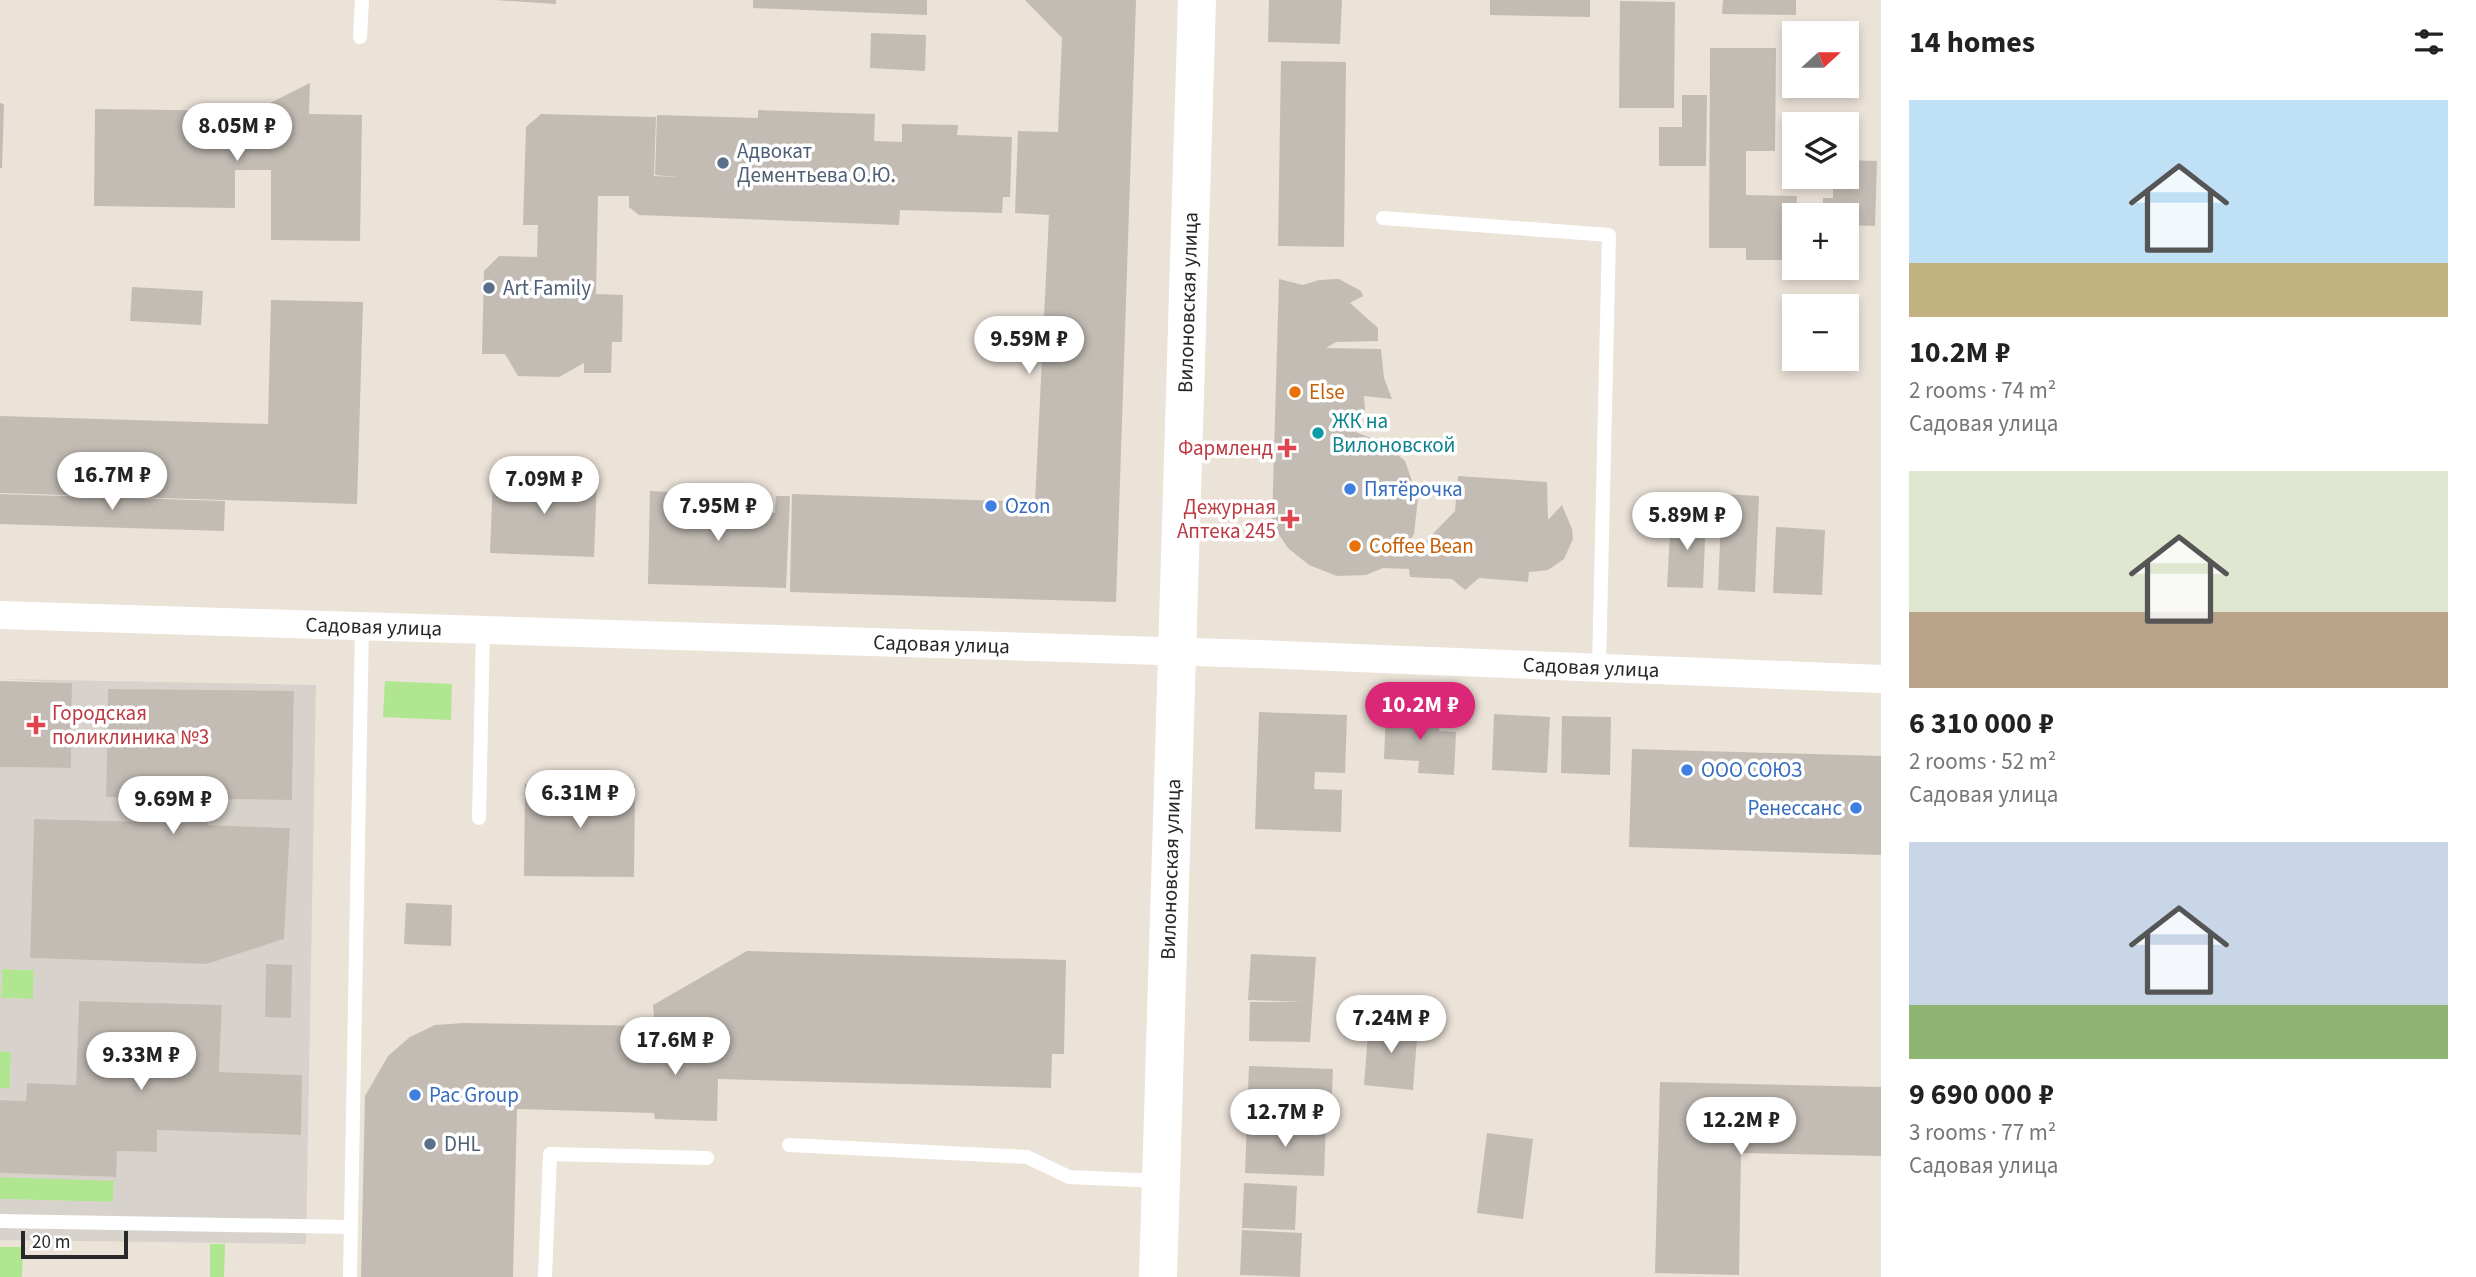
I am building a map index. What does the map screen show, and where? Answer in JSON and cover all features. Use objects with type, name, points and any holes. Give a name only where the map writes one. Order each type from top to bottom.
[{"type":"main road","name":"Вилоновская улица","points":[[1158,1277],[1198,0]]},
{"type":"street","name":"Садовая улица","points":[[0,615],[483,629],[1881,679]]},
{"type":"lane","points":[[360,37],[362,0]]},
{"type":"lane","points":[[1383,218],[1609,235],[1599,668]]},
{"type":"lane","points":[[351,1277],[362,625]]},
{"type":"lane","points":[[479,818],[483,629]]},
{"type":"lane","points":[[789,1144],[1027,1157],[1069,1177],[1161,1181]]},
{"type":"lane","points":[[545,1277],[550,1154],[707,1158]]},
{"type":"lane","points":[[0,1221],[351,1227]]},
{"type":"green space","points":[[385,681],[452,684],[451,720],[383,717]]},
{"type":"green space","points":[[2,969],[34,970],[33,999],[1,998]]},
{"type":"green space","points":[[0,1051],[11,1052],[10,1088],[0,1088]]},
{"type":"green space","points":[[0,1177],[114,1180],[113,1202],[0,1199]]},
{"type":"green space","points":[[210,1244],[225,1244],[224,1277],[210,1277]]},
{"type":"green space","points":[[0,1247],[23,1247],[22,1277],[0,1277]]},
{"type":"shaded area","points":[[0,679],[316,685],[306,1244],[0,1240],[0,1199],[113,1202],[114,1181],[0,1177],[0,1173],[115,1177],[117,1151],[156,1152],[157,1130],[300,1135],[302,1075],[219,1072],[222,1006],[79,1001],[76,1085],[27,1083],[26,1101],[0,1100],[0,1088],[10,1088],[11,1052],[0,1051],[0,767],[71,768],[72,683]],"holes":[[[108,689],[294,692],[292,800],[209,799],[208,825],[290,828],[284,939],[207,964],[30,958],[34,819],[189,823],[191,798],[106,797]],[[2,969],[34,970],[33,999],[1,998]]]},
{"type":"building","points":[[495,0],[556,0],[556,4]]},
{"type":"building","points":[[753,0],[927,0],[927,15],[753,8]]},
{"type":"building","points":[[1025,0],[1136,0],[1116,602],[790,592],[792,494],[1035,502],[1049,215],[1015,213],[1018,131],[1058,132],[1062,38]]},
{"type":"building","points":[[1269,0],[1342,0],[1340,44],[1268,42]]},
{"type":"building","points":[[1490,0],[1590,0],[1590,17],[1490,15]]},
{"type":"building","points":[[1723,0],[1796,0],[1796,15],[1722,14]]},
{"type":"building","points":[[1620,1],[1675,2],[1674,108],[1619,108]]},
{"type":"building","points":[[871,33],[926,35],[925,71],[870,68]]},
{"type":"building","points":[[1710,48],[1776,48],[1775,151],[1746,151],[1746,195],[1797,196],[1797,203],[1782,203],[1782,260],[1746,260],[1746,248],[1709,248]]},
{"type":"building","points":[[1281,61],[1346,62],[1344,247],[1278,246]]},
{"type":"building","points":[[310,83],[309,114],[362,115],[360,241],[271,240],[271,170],[235,170],[235,208],[94,206],[95,109],[254,111]]},
{"type":"building","points":[[1682,95],[1707,95],[1706,166],[1659,166],[1659,127],[1682,127]]},
{"type":"building","points":[[0,103],[4,104],[2,168],[0,168]]},
{"type":"building","points":[[758,110],[875,114],[874,141],[902,142],[902,124],[958,125],[957,135],[1012,137],[1010,197],[1003,197],[1002,213],[900,210],[899,225],[639,215],[629,207],[629,196],[598,196],[596,294],[623,295],[622,342],[612,342],[611,373],[584,373],[584,363],[559,377],[518,376],[505,354],[482,354],[484,271],[499,256],[537,257],[538,225],[523,225],[526,127],[541,114],[656,117],[654,176],[678,177],[655,175],[657,115],[758,118]]},
{"type":"building","points":[[1859,160],[1877,161],[1875,226],[1859,225],[1859,203],[1823,203],[1823,198],[1833,198],[1833,189],[1859,189]]},
{"type":"building","name":"ЖК на Вилоновской","points":[[1279,279],[1303,285],[1319,280],[1339,279],[1361,291],[1363,296],[1350,303],[1378,328],[1378,341],[1336,342],[1326,348],[1381,349],[1384,378],[1392,399],[1364,396],[1365,410],[1348,414],[1348,429],[1384,443],[1405,461],[1418,498],[1414,534],[1406,548],[1426,541],[1455,511],[1458,476],[1547,482],[1548,520],[1562,505],[1572,529],[1573,539],[1564,559],[1548,570],[1529,572],[1528,582],[1479,578],[1465,590],[1452,579],[1410,577],[1409,569],[1383,568],[1366,575],[1337,576],[1309,565],[1288,548],[1272,524]]},
{"type":"building","points":[[132,287],[203,291],[201,325],[130,321]]},
{"type":"building","points":[[271,300],[363,302],[357,504],[0,493],[0,416],[268,424]]},
{"type":"building","points":[[493,475],[597,479],[594,557],[490,553]]},
{"type":"building","points":[[707,490],[739,491],[739,511],[775,513],[776,496],[790,496],[786,588],[648,584],[650,491],[670,492],[669,508],[707,509]]},
{"type":"building","points":[[0,494],[225,501],[224,531],[0,524]]},
{"type":"building","points":[[1722,494],[1759,496],[1755,592],[1718,590]]},
{"type":"building","points":[[1671,516],[1706,518],[1703,588],[1667,587]]},
{"type":"building","points":[[1776,527],[1825,530],[1822,595],[1773,593]]},
{"type":"building","name":"Городская поликлиника №3","points":[[0,681],[72,683],[71,768],[0,767]]},
{"type":"building","points":[[108,689],[294,691],[292,800],[209,799],[208,825],[290,828],[284,939],[207,964],[30,958],[34,819],[189,823],[191,798],[106,797]]},
{"type":"building","points":[[1386,711],[1440,714],[1439,731],[1456,732],[1454,775],[1418,773],[1419,761],[1384,759]]},
{"type":"building","points":[[1259,712],[1347,715],[1345,773],[1315,772],[1314,789],[1342,790],[1341,832],[1255,829]]},
{"type":"building","points":[[1494,714],[1550,717],[1547,773],[1492,770]]},
{"type":"building","points":[[1562,716],[1611,717],[1610,775],[1561,773]]},
{"type":"building","points":[[1632,749],[1881,756],[1881,855],[1629,847]]},
{"type":"building","points":[[525,784],[635,785],[634,877],[524,876]]},
{"type":"building","points":[[406,903],[452,905],[451,946],[404,944]]},
{"type":"building","points":[[747,951],[1066,960],[1064,1054],[1052,1054],[1051,1088],[718,1079],[717,1121],[655,1119],[654,1113],[517,1109],[513,1277],[361,1277],[365,1096],[388,1056],[410,1037],[435,1025],[464,1023],[655,1026],[653,1005]]},
{"type":"building","points":[[1251,954],[1316,957],[1310,1042],[1249,1041],[1250,1002],[1305,1002],[1248,1000]]},
{"type":"building","points":[[266,964],[292,965],[291,1018],[265,1017]]},
{"type":"building","points":[[79,1001],[222,1005],[219,1072],[302,1075],[301,1135],[157,1130],[157,1152],[117,1151],[116,1177],[0,1173],[0,1100],[26,1101],[27,1083],[76,1085]]},
{"type":"building","points":[[1369,1021],[1418,1025],[1413,1090],[1364,1085]]},
{"type":"building","points":[[1249,1066],[1333,1069],[1331,1119],[1247,1115]]},
{"type":"building","points":[[1660,1082],[1881,1087],[1881,1156],[1741,1153],[1739,1275],[1655,1273]]},
{"type":"building","points":[[1247,1122],[1326,1125],[1324,1176],[1245,1173]]},
{"type":"building","points":[[1487,1133],[1533,1139],[1523,1219],[1477,1213]]},
{"type":"building","points":[[1244,1183],[1297,1186],[1295,1230],[1242,1228]]},
{"type":"building","points":[[1242,1230],[1302,1233],[1300,1277],[1240,1275]]},
{"type":"place","name":"Адвокат Дементьева О.Ю.","points":[[723,163]]},
{"type":"place","name":"Art Family","points":[[489,288]]},
{"type":"place","name":"Else","points":[[1295,392]]},
{"type":"place","name":"ЖК на Вилоновской","points":[[1318,433]]},
{"type":"place","name":"Фармленд","points":[[1287,448]]},
{"type":"place","name":"Пятёрочка","points":[[1350,489]]},
{"type":"place","name":"Ozon","points":[[991,506]]},
{"type":"place","name":"Дежурная Аптека 245","points":[[1290,519]]},
{"type":"place","name":"Coffee Bean","points":[[1355,546]]},
{"type":"place","name":"Городская поликлиника №3","points":[[36,725]]},
{"type":"place","name":"ООО СОЮЗ","points":[[1687,770]]},
{"type":"place","name":"Ренессанс","points":[[1856,808]]},
{"type":"place","name":"Pac Group","points":[[415,1095]]},
{"type":"place","name":"DHL","points":[[430,1144]]}]
